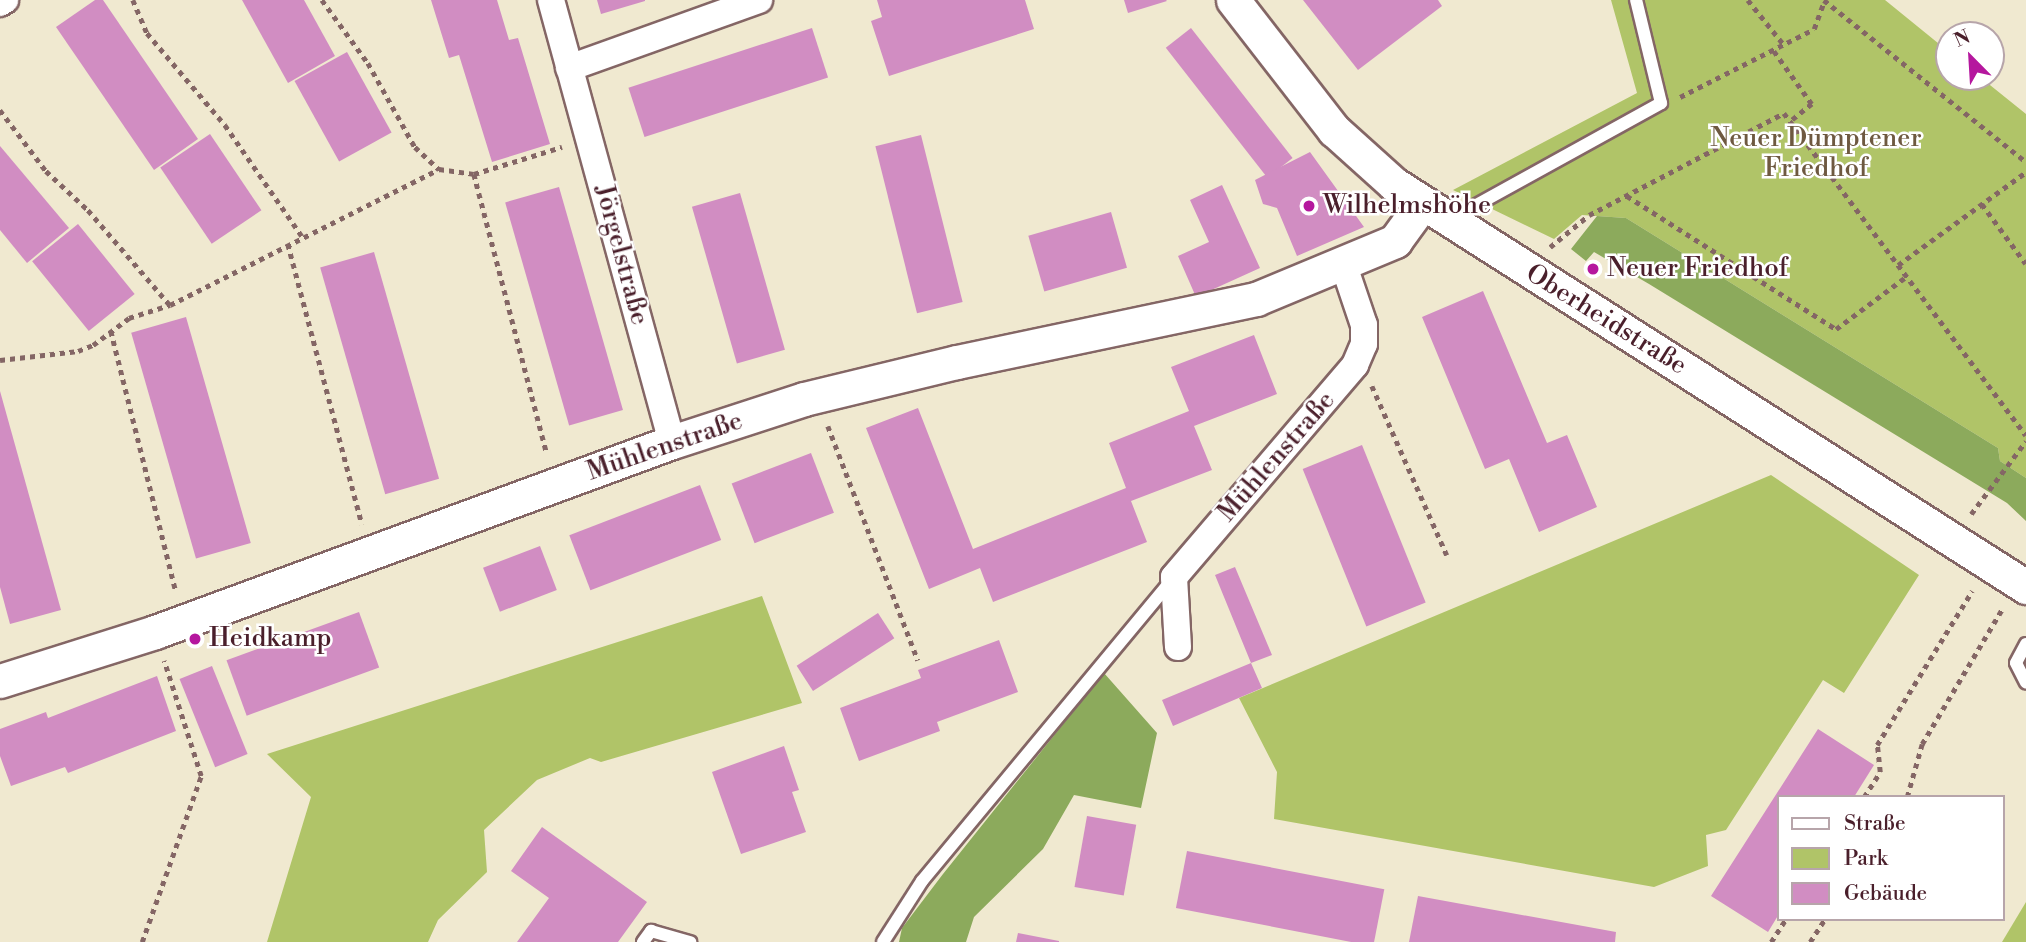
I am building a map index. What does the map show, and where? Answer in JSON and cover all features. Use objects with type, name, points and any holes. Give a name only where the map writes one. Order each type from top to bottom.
[{"type":"street","points":[[0,3],[5,0]]},
{"type":"street","name":"Jörgelstraße","points":[[551,0],[672,442]]},
{"type":"street","points":[[569,68],[759,0]]},
{"type":"street","name":"Oberheidstraße","points":[[1233,0],[1334,130],[1422,204],[2022,585]]},
{"type":"street","name":"Mühlenstraße","points":[[0,681],[169,627],[672,442],[817,396],[993,354],[1204,314],[1256,299],[1395,241],[1422,204]]},
{"type":"street","name":"Mühlenstraße","points":[[1174,577],[1355,365],[1364,344],[1364,324],[1343,263]]},
{"type":"street","points":[[1174,577],[1178,646]]},
{"type":"lane","points":[[1458,227],[1471,208],[1661,103],[1636,0]]},
{"type":"lane","points":[[883,942],[922,881],[1174,577]]},
{"type":"lane","points":[[2026,643],[2016,663],[2026,683]]},
{"type":"lane","points":[[643,942],[651,931],[690,942]]},
{"type":"path","points":[[133,0],[147,33],[225,125],[302,236]]},
{"type":"path","points":[[322,0],[368,63],[415,146],[439,169]]},
{"type":"path","points":[[1748,0],[1784,45]]},
{"type":"path","points":[[1661,103],[1700,91],[1814,29],[1824,0],[2026,162]]},
{"type":"path","points":[[1774,51],[1812,104],[1790,122]]},
{"type":"path","points":[[0,110],[46,171],[88,210],[170,305]]},
{"type":"path","points":[[1531,273],[1553,243],[1589,215],[1784,113],[2026,435]]},
{"type":"path","points":[[0,360],[78,351],[129,317],[170,305],[439,169],[474,174],[589,139]]},
{"type":"path","points":[[1898,265],[2026,172]]},
{"type":"path","points":[[474,174],[556,486]]},
{"type":"path","points":[[1626,195],[1836,328],[1906,276]]},
{"type":"path","points":[[1982,204],[2026,264]]},
{"type":"path","points":[[288,244],[351,483]]},
{"type":"path","points":[[111,331],[201,776],[142,942]]},
{"type":"path","points":[[1355,365],[1374,388],[1447,555]]},
{"type":"path","points":[[817,396],[918,660]]},
{"type":"path","points":[[1969,518],[2026,441]]},
{"type":"path","points":[[1865,795],[1880,772],[1877,745],[1989,563]]},
{"type":"path","points":[[1908,795],[1922,744],[2022,585]]},
{"type":"path","points":[[1771,942],[1785,921]]},
{"type":"path","points":[[1810,942],[1824,921]]},
{"type":"green space","name":"Neuer Dümptener Friedhof","points":[[1611,0],[1885,0],[1935,41],[1935,91],[1997,91],[2026,114],[2026,478],[2000,461],[1998,448],[1626,218],[1582,215],[1554,239],[1453,190],[1637,93]]},
{"type":"green space","points":[[1597,216],[1626,218],[1998,448],[2000,461],[2026,478],[2026,521],[2007,503],[1649,284],[1594,252],[1586,261],[1571,249]]},
{"type":"green space","points":[[1771,475],[1919,575],[1844,693],[1823,680],[1726,830],[1706,835],[1708,866],[1654,887],[1274,819],[1277,772],[1239,698]]},
{"type":"green space","points":[[762,596],[802,703],[601,762],[590,758],[537,780],[484,830],[487,872],[438,920],[428,942],[267,942],[311,797],[267,754]]},
{"type":"green space","points":[[1104,673],[1157,733],[1141,808],[1074,795],[1043,849],[974,917],[966,942],[899,942],[902,928],[943,874]]},
{"type":"green space","points":[[2026,902],[2026,942],[2002,942]]},
{"type":"building","points":[[95,0],[103,0],[198,139],[154,170],[56,27]]},
{"type":"building","points":[[242,0],[304,0],[335,56],[288,83]]},
{"type":"building","points":[[431,0],[497,0],[509,40],[518,38],[550,144],[492,162],[459,55],[449,58]]},
{"type":"building","points":[[597,0],[645,0],[645,1],[601,14]]},
{"type":"building","points":[[877,0],[1025,0],[1034,29],[889,76],[871,21],[882,17]]},
{"type":"building","points":[[1124,0],[1166,0],[1167,1],[1128,13]]},
{"type":"building","points":[[1303,0],[1438,0],[1442,6],[1358,70]]},
{"type":"building","points":[[812,28],[828,77],[645,137],[628,88]]},
{"type":"building","points":[[1191,28],[1293,158],[1267,178],[1166,48]]},
{"type":"building","points":[[347,52],[392,132],[339,162],[295,81]]},
{"type":"building","points":[[210,134],[261,210],[212,244],[160,168]]},
{"type":"building","points":[[921,135],[963,302],[917,313],[875,146]]},
{"type":"building","points":[[0,146],[69,228],[27,263],[0,230]]},
{"type":"building","name":"Wilhelmshöhe","points":[[1310,152],[1364,227],[1297,256],[1277,208],[1263,204],[1255,180]]},
{"type":"building","points":[[1222,185],[1260,268],[1196,297],[1178,256],[1209,242],[1190,200]]},
{"type":"building","points":[[559,187],[623,410],[569,425],[505,202]]},
{"type":"building","points":[[740,193],[785,350],[737,363],[692,207]]},
{"type":"building","points":[[1111,212],[1127,268],[1044,291],[1028,236]]},
{"type":"building","points":[[78,224],[135,294],[89,331],[32,261]]},
{"type":"building","points":[[374,252],[439,479],[385,494],[320,267]]},
{"type":"building","points":[[1483,291],[1547,443],[1567,435],[1597,507],[1539,532],[1509,459],[1485,469],[1422,317]]},
{"type":"building","points":[[186,317],[251,543],[196,559],[131,333]]},
{"type":"building","points":[[1254,335],[1277,394],[1194,426],[1212,470],[1131,501],[1147,542],[993,602],[980,568],[929,589],[866,428],[918,408],[973,549],[1126,488],[1109,443],[1189,411],[1171,367]]},
{"type":"building","points":[[0,391],[61,610],[10,624],[0,587]]},
{"type":"building","points":[[1362,445],[1426,603],[1366,627],[1303,469]]},
{"type":"building","points":[[811,453],[834,513],[755,543],[732,483]]},
{"type":"building","points":[[700,485],[721,540],[590,590],[569,535]]},
{"type":"building","points":[[540,546],[557,590],[500,612],[483,568]]},
{"type":"building","points":[[1235,567],[1272,655],[1251,663],[1215,575]]},
{"type":"building","points":[[359,612],[379,667],[247,716],[227,660]]},
{"type":"building","points":[[878,613],[894,638],[813,691],[797,666]]},
{"type":"building","points":[[999,640],[1018,692],[937,722],[940,731],[859,761],[840,708],[921,678],[918,670]]},
{"type":"building","points":[[1251,663],[1262,688],[1173,726],[1162,700]]},
{"type":"building","points":[[212,666],[248,754],[215,767],[180,679]]},
{"type":"building","points":[[157,676],[176,731],[68,773],[65,767],[11,786],[0,756],[0,729],[46,712],[48,718]]},
{"type":"building","points":[[1818,729],[1874,765],[1855,795],[1778,795],[1778,916],[1768,932],[1711,896]]},
{"type":"building","points":[[784,746],[799,790],[792,792],[806,832],[741,854],[712,772]]},
{"type":"building","points":[[1087,816],[1136,825],[1124,896],[1074,887]]},
{"type":"building","points":[[542,827],[647,902],[618,942],[517,942],[549,898],[511,871]]},
{"type":"building","points":[[1187,851],[1384,889],[1374,942],[1351,942],[1176,908]]},
{"type":"building","points":[[1418,896],[1616,932],[1615,942],[1409,942]]},
{"type":"building","points":[[1018,933],[1059,941],[1059,942],[1016,942]]},
{"type":"place","name":"Wilhelmshöhe","points":[[1309,206]]},
{"type":"place","name":"Neuer Friedhof","points":[[1593,269]]},
{"type":"place","name":"Heidkamp","points":[[195,639]]}]
